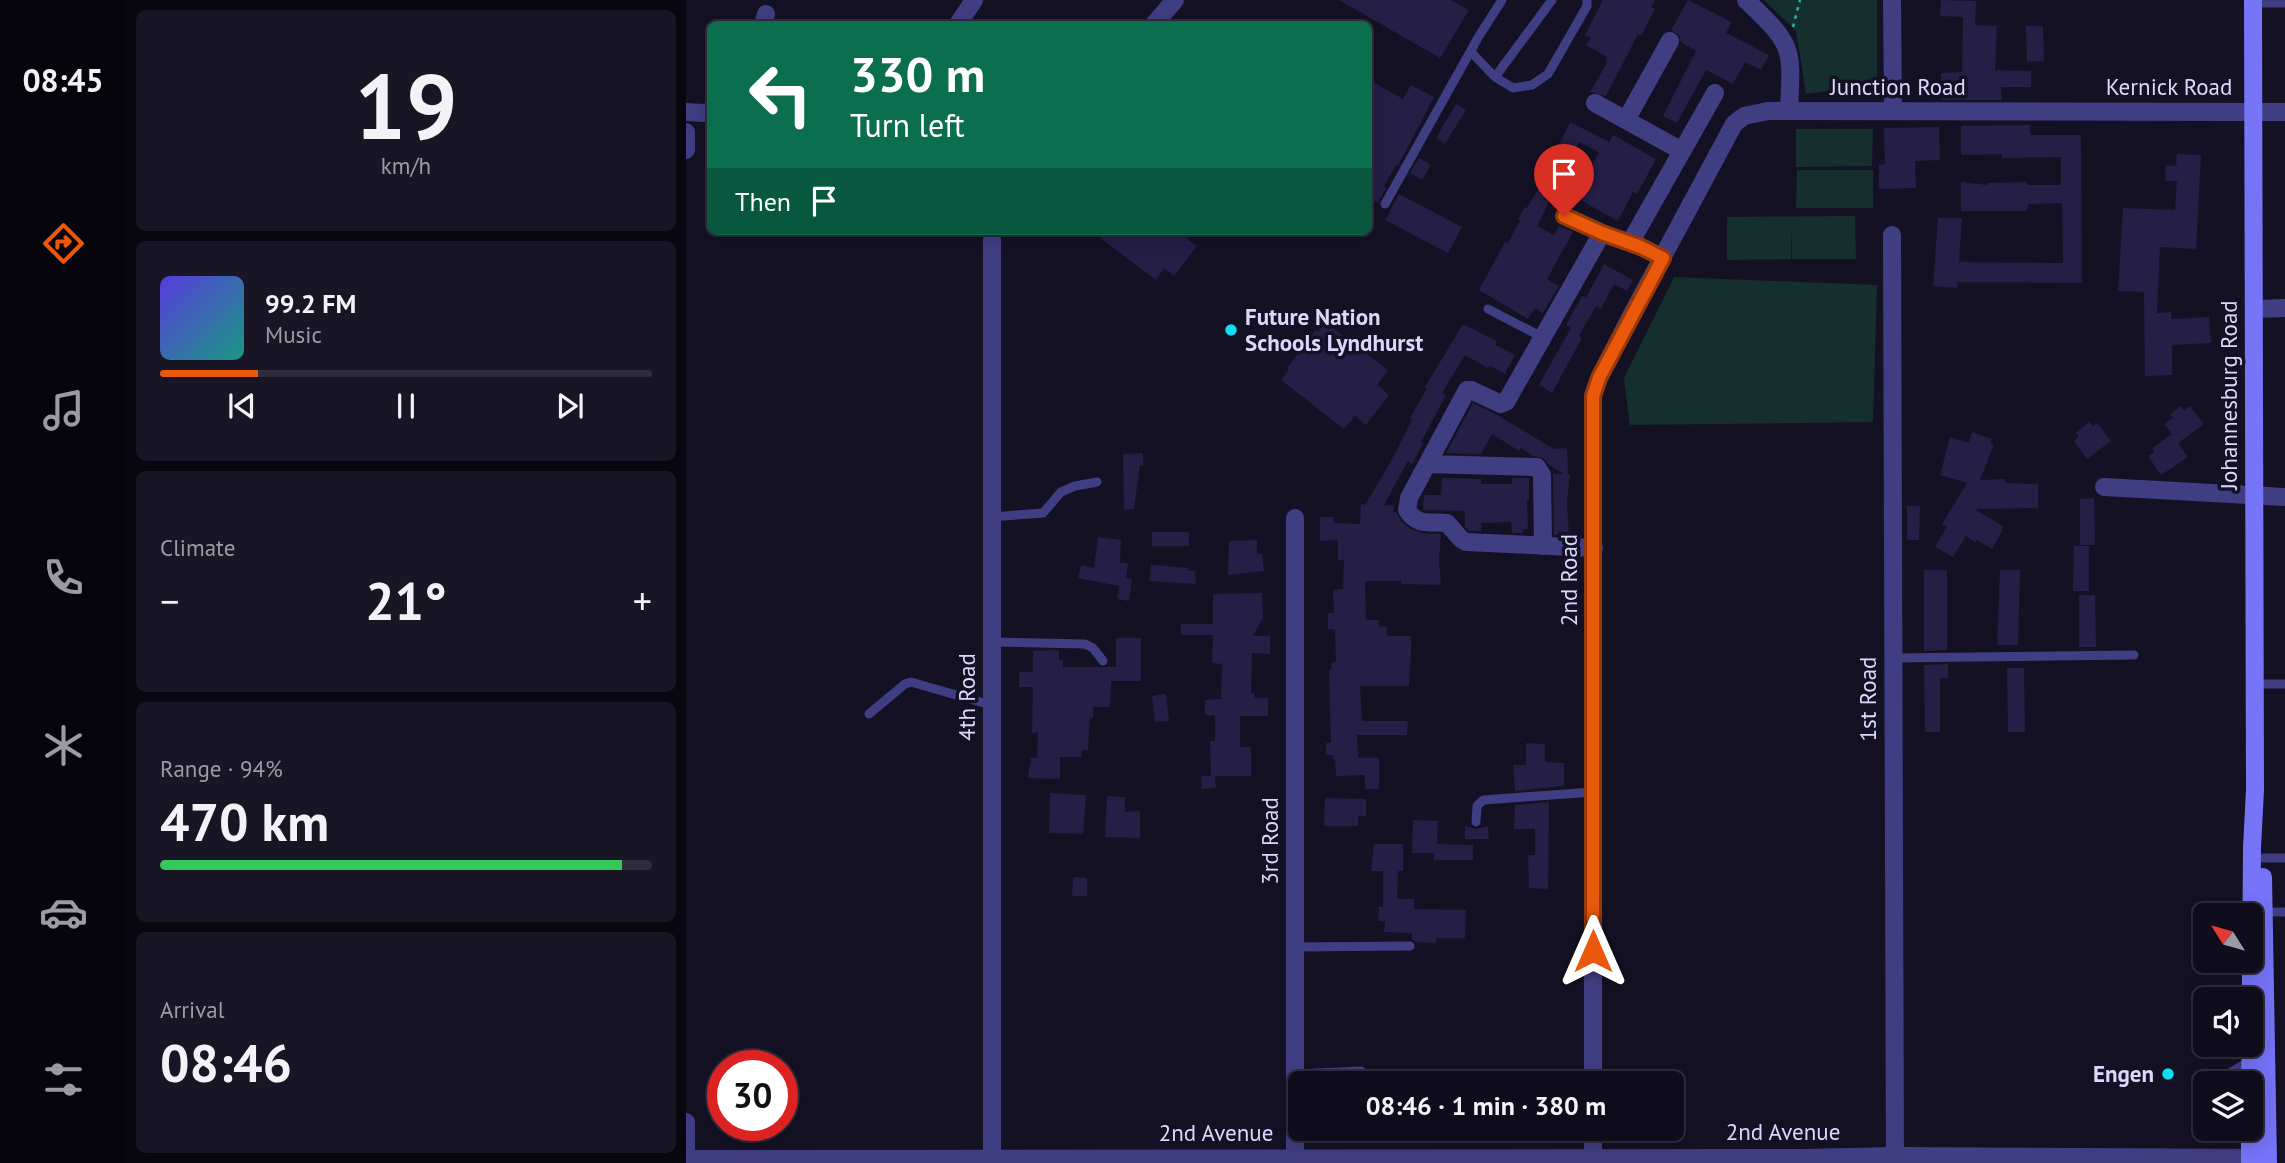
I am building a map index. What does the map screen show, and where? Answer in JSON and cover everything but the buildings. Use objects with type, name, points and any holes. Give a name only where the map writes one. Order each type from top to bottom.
[{"type":"main road","name":"Johannesburg Road","points":[[2251,1071],[2252,848],[2255,790],[2253,1]]},
{"type":"main road","name":"Johannesburg Road","points":[[2255,790],[2263,858],[2264,912],[2259,1161]]},
{"type":"main road","points":[[2253,1141],[2259,1161]]},
{"type":"street","points":[[960,21],[974,0]]},
{"type":"street","points":[[1157,21],[1175,0]]},
{"type":"street","points":[[1746,0],[1779,31],[1789,48],[1789,111]]},
{"type":"street","points":[[1892,0],[1893,111]]},
{"type":"street","points":[[1626,120],[1670,41]]},
{"type":"street","points":[[1630,243],[1715,93]]},
{"type":"street","points":[[1595,103],[1682,151]]},
{"type":"street","name":"Junction Road","points":[[1744,116],[1768,111],[2052,111]]},
{"type":"street","name":"Kernick Road","points":[[2052,111],[2285,112]]},
{"type":"street","points":[[686,112],[707,112]]},
{"type":"street","name":"2nd Road","points":[[1593,1071],[1594,390],[1723,142],[1734,124],[1744,116]]},
{"type":"street","points":[[686,132],[686,150]]},
{"type":"street","points":[[1564,216],[1663,258]]},
{"type":"street","points":[[1594,548],[1466,541],[1447,523],[1424,523],[1415,520],[1408,510],[1409,498],[1465,392],[1471,390],[1501,404],[1505,403],[1602,233]]},
{"type":"street","name":"4th Road","points":[[992,235],[992,1161]]},
{"type":"street","name":"1st Road","points":[[1892,235],[1895,1159]]},
{"type":"street","points":[[2254,309],[2285,308]]},
{"type":"street","points":[[1428,464],[1537,467],[1542,475],[1543,547]]},
{"type":"street","points":[[2104,487],[2285,498]]},
{"type":"street","name":"3rd Road","points":[[1295,518],[1295,1071]]},
{"type":"street","points":[[686,1122],[686,1160]]},
{"type":"street","name":"3rd Road","points":[[1295,1141],[1295,1161]]},
{"type":"street","points":[[1593,1141],[1593,1160]]},
{"type":"street","name":"2nd Avenue","points":[[686,1160],[2259,1161]]},
{"type":"lane","points":[[1385,204],[1502,0]]},
{"type":"lane","points":[[1495,76],[1552,0]]},
{"type":"lane","points":[[1471,52],[1495,76],[1513,88],[1532,85],[1548,74],[1587,6],[1587,0]]},
{"type":"lane","points":[[2253,1],[2285,3]]},
{"type":"lane","points":[[1488,309],[1542,337]]},
{"type":"lane","points":[[992,517],[1044,513],[1061,492],[1097,482]]},
{"type":"lane","points":[[991,642],[1085,644],[1093,648],[1103,661]]},
{"type":"lane","points":[[1892,658],[2134,655]]},
{"type":"lane","points":[[869,714],[911,682],[992,705]]},
{"type":"lane","points":[[2255,684],[2285,684]]},
{"type":"lane","points":[[1476,822],[1477,806],[1483,800],[1593,792]]},
{"type":"lane","points":[[2263,858],[2285,859]]},
{"type":"lane","points":[[2264,912],[2285,912]]},
{"type":"lane","points":[[1295,947],[1410,946]]},
{"type":"lane","points":[[2232,1071],[2251,1060]]},
{"type":"path","points":[[1789,48],[1800,0]]},
{"type":"green space","points":[[1764,0],[1877,0],[1877,84],[1806,94],[1796,31]]},
{"type":"green space","points":[[1796,129],[1873,129],[1872,166],[1796,167]]},
{"type":"green space","points":[[1797,170],[1873,170],[1873,208],[1796,208]]},
{"type":"green space","points":[[1855,216],[1856,259],[1792,259],[1791,224],[1791,259],[1727,260],[1727,217]]},
{"type":"green space","points":[[1674,277],[1877,285],[1873,422],[1630,425],[1624,378]]},
{"type":"place","name":"Future Nation Schools Lyndhurst","points":[[1231,330]]},
{"type":"place","name":"Engen","points":[[2168,1074]]},
{"type":"route","points":[[1564,216],[1663,258],[1599,378],[1593,396],[1593,951]]}]
